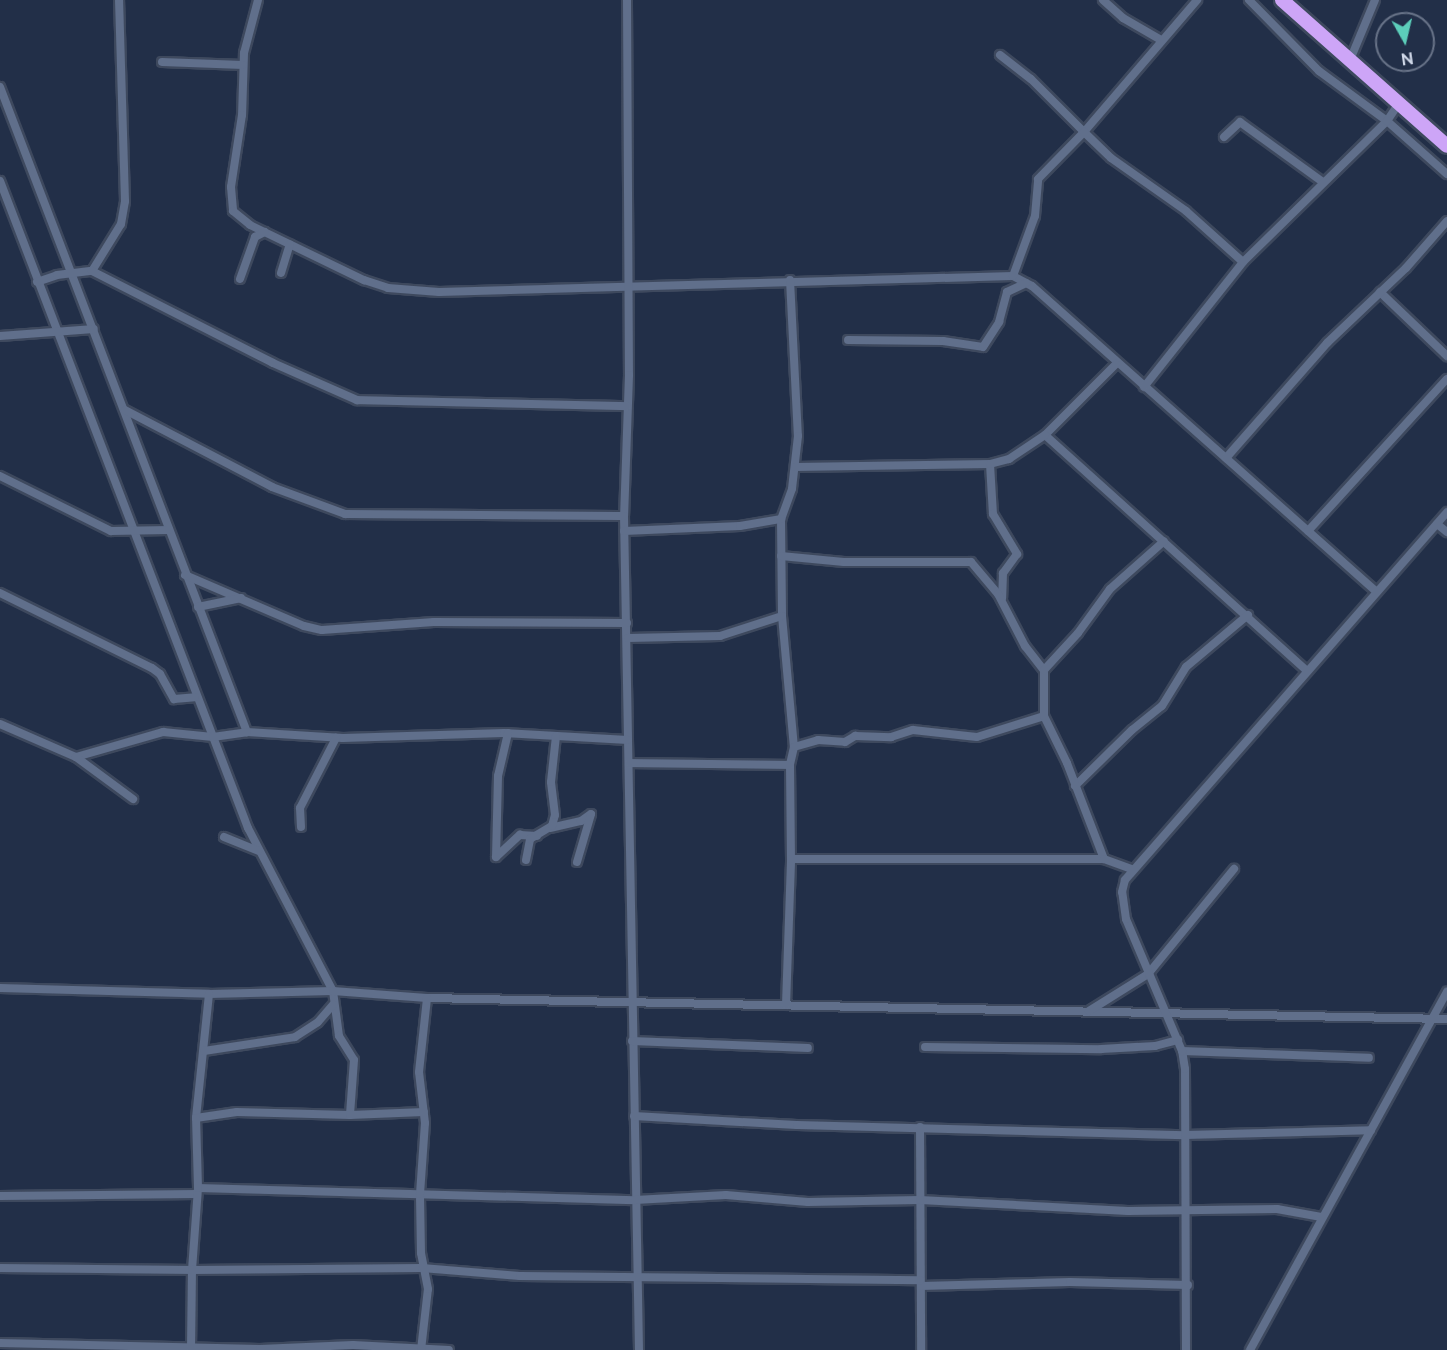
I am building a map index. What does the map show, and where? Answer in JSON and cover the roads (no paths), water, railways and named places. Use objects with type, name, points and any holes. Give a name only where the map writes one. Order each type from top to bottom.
[{"type":"highway","points":[[1282,0],[1447,146]]},
{"type":"street","points":[[92,271],[121,224],[125,201],[119,0]]},
{"type":"street","points":[[258,0],[243,65],[232,207],[239,218],[265,232],[388,288],[489,293],[790,280],[1013,276],[1026,283],[1377,592]]},
{"type":"street","points":[[627,0],[627,406],[624,531],[628,638],[631,1002],[639,1350]]},
{"type":"street","points":[[1103,0],[1123,18],[1161,40]]},
{"type":"street","points":[[1013,276],[1035,216],[1038,179],[1084,132],[1197,0]]},
{"type":"street","points":[[1249,0],[1319,71],[1387,121],[1447,174]]},
{"type":"street","points":[[1350,60],[1375,0]]},
{"type":"street","points":[[1000,55],[1031,79],[1111,158],[1186,211],[1244,262]]},
{"type":"street","points":[[162,62],[243,65]]},
{"type":"street","points":[[0,87],[73,271],[168,530],[247,732]]},
{"type":"street","points":[[1144,387],[1244,262],[1387,121],[1399,103]]},
{"type":"street","points":[[1224,136],[1240,122],[1323,182]]},
{"type":"street","points":[[0,181],[57,334],[135,531],[195,697],[258,851],[333,991],[333,1005],[339,1035],[354,1060],[350,1115]]},
{"type":"street","points":[[1226,458],[1305,367],[1447,221]]},
{"type":"street","points":[[240,279],[255,237],[265,232]]},
{"type":"street","points":[[281,273],[290,244]]},
{"type":"street","points":[[38,282],[73,271],[92,271],[273,363],[357,400],[627,406]]},
{"type":"street","points":[[786,1005],[791,859],[790,765],[794,747],[782,616],[780,522],[792,489],[798,397],[790,280]]},
{"type":"street","points":[[848,340],[943,341],[983,347],[999,322],[1007,292],[1026,283]]},
{"type":"street","points":[[1380,292],[1447,356]]},
{"type":"street","points":[[0,336],[57,334],[94,329]]},
{"type":"street","points":[[795,467],[990,464],[1025,451],[1045,435],[1116,364]]},
{"type":"street","points":[[1308,531],[1447,379]]},
{"type":"street","points":[[125,410],[272,487],[345,514],[624,516]]},
{"type":"street","points":[[1045,435],[1248,615],[1306,670]]},
{"type":"street","points":[[990,464],[993,514],[1017,554],[1003,573],[1002,603]]},
{"type":"street","points":[[0,476],[111,531],[168,530]]},
{"type":"street","points":[[1186,1350],[1188,1285],[1182,1051],[1148,974],[1123,905],[1122,892],[1132,869],[1447,513]]},
{"type":"street","points":[[624,531],[780,522]]},
{"type":"street","points":[[1437,524],[1447,532]]},
{"type":"street","points":[[1044,670],[1078,633],[1110,589],[1164,541]]},
{"type":"street","points":[[781,556],[844,562],[971,562],[1002,603],[1025,646],[1044,670],[1044,716],[1104,859]]},
{"type":"street","points":[[185,575],[304,626],[322,630],[434,622],[627,623]]},
{"type":"street","points":[[0,593],[152,668],[160,674],[174,699],[195,697]]},
{"type":"street","points":[[198,607],[243,598]]},
{"type":"street","points":[[1075,786],[1132,730],[1162,706],[1186,667],[1248,615]]},
{"type":"street","points":[[628,638],[720,636],[782,616]]},
{"type":"street","points":[[794,747],[818,740],[845,742],[855,736],[891,737],[913,730],[977,737],[1044,716]]},
{"type":"street","points":[[0,724],[76,758],[133,799]]},
{"type":"street","points":[[76,758],[163,732],[213,737],[247,732],[336,738],[508,733],[628,740]]},
{"type":"street","points":[[508,733],[498,777],[496,857],[520,836],[537,836]]},
{"type":"street","points":[[550,828],[555,815],[551,782],[556,736]]},
{"type":"street","points":[[301,827],[300,808],[336,738]]},
{"type":"street","points":[[629,763],[790,765]]},
{"type":"street","points":[[525,860],[530,839],[550,828],[581,821],[591,814],[577,862]]},
{"type":"street","points":[[224,837],[258,851]]},
{"type":"street","points":[[791,859],[1104,859],[1132,869]]},
{"type":"street","points":[[1089,1011],[1148,974],[1234,869]]},
{"type":"street","points":[[0,988],[209,994],[333,991],[427,998],[1447,1019]]},
{"type":"street","points":[[1250,1350],[1321,1217],[1447,992]]},
{"type":"street","points":[[191,1348],[192,1270],[198,1191],[196,1118],[209,994]]},
{"type":"street","points":[[421,1349],[428,1289],[422,1268],[420,1194],[425,1123],[419,1072],[427,998]]},
{"type":"street","points":[[204,1051],[295,1037],[318,1022],[333,1005]]},
{"type":"street","points":[[925,1047],[1101,1049],[1155,1046],[1178,1040]]},
{"type":"street","points":[[632,1041],[808,1048]]},
{"type":"street","points":[[1182,1051],[1369,1058]]},
{"type":"street","points":[[196,1118],[237,1112],[350,1115],[424,1112]]},
{"type":"street","points":[[410,1113],[425,1123]]},
{"type":"street","points":[[634,1116],[796,1125],[1185,1135],[1371,1130]]},
{"type":"street","points":[[920,1127],[921,1350]]},
{"type":"street","points":[[0,1196],[198,1191],[635,1200],[726,1195],[808,1202],[920,1200],[1186,1211],[1286,1209],[1321,1217]]},
{"type":"street","points":[[0,1268],[192,1270],[422,1268],[520,1276],[1188,1285]]},
{"type":"street","points":[[0,1343],[191,1348],[449,1350]]}]
